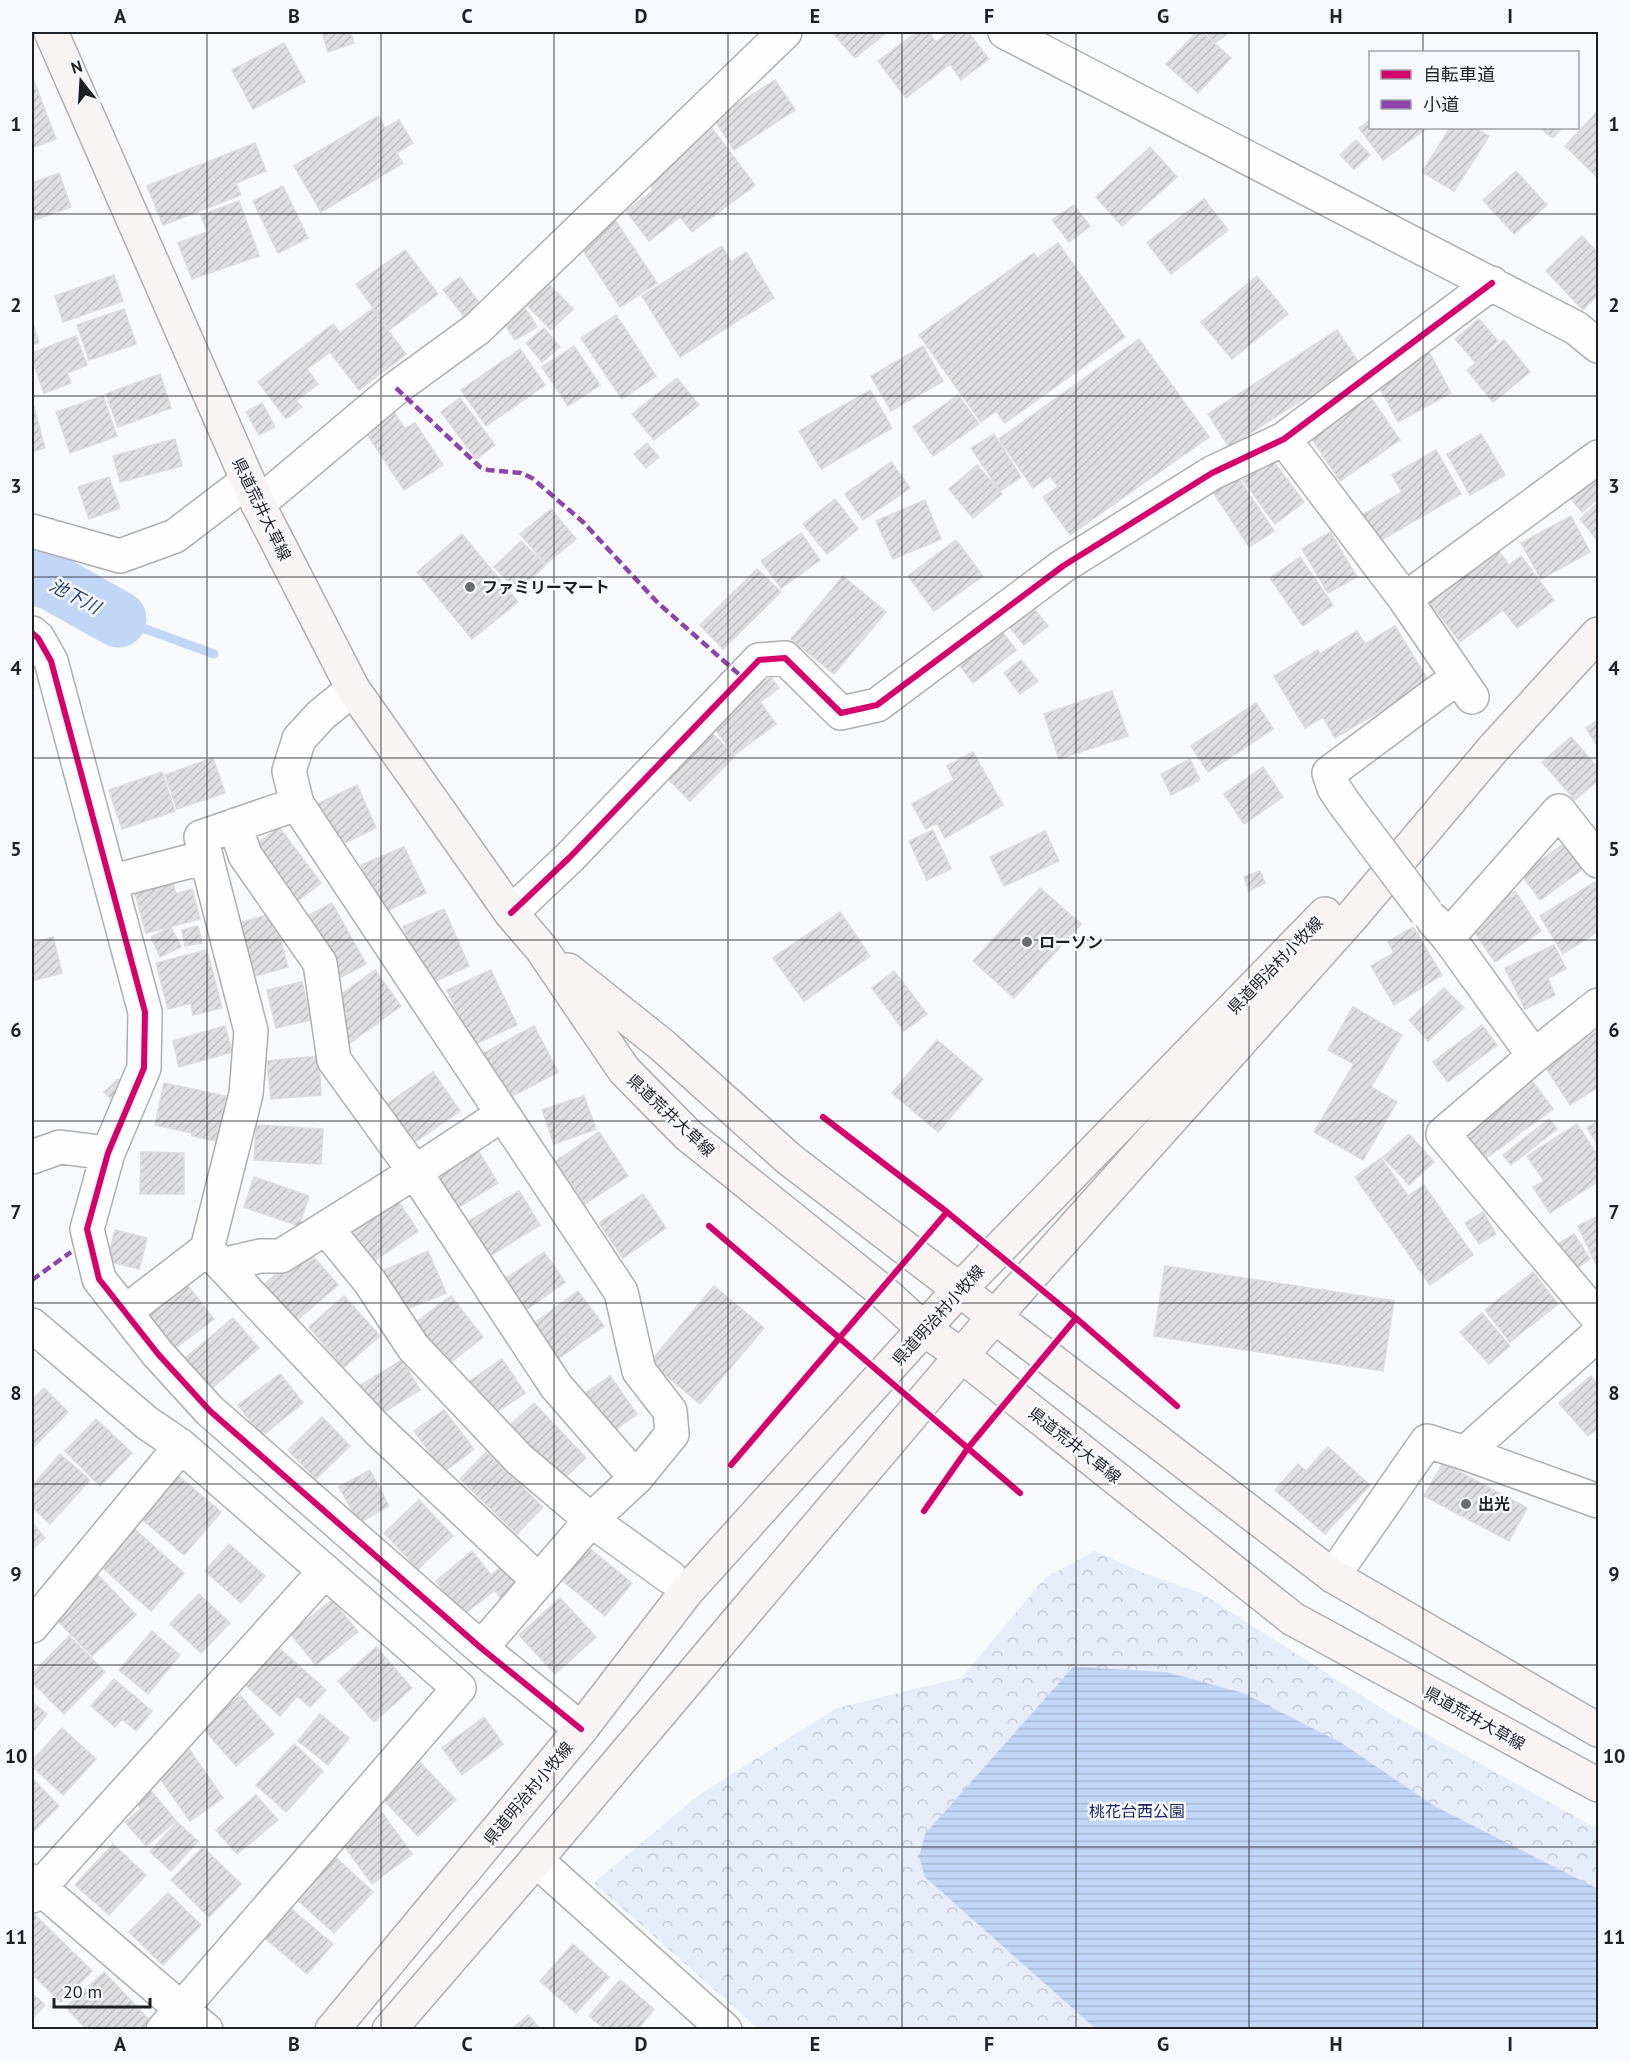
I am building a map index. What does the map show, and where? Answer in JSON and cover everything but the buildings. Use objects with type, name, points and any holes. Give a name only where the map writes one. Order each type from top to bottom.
[{"type":"main road","name":"県道荒井大草線","points":[[51,32],[252,493],[353,689],[511,913],[541,948],[624,1070],[688,1135],[882,1291],[925,1330],[961,1355],[1293,1618],[1599,1785]]},
{"type":"main road","name":"県道明治村小牧線","points":[[389,2030],[536,1860],[994,1316],[1355,912],[1493,749],[1599,634]]},
{"type":"main road","name":"県道明治村小牧線","points":[[332,2030],[581,1729],[687,1591],[959,1290],[1339,900],[1493,749]]},
{"type":"main road","name":"県道荒井大草線","points":[[541,948],[662,1045],[789,1159],[1333,1576],[1599,1730]]},
{"type":"street","points":[[32,531],[120,556],[175,536],[252,493],[477,329],[785,32]]},
{"type":"street","points":[[1005,32],[1492,283],[1576,328],[1599,346]]},
{"type":"street","points":[[511,913],[570,857],[759,660],[785,658],[841,713],[877,705],[1063,566],[1212,473],[1284,439],[1492,283]]},
{"type":"street","points":[[1284,439],[1405,599],[1465,687],[1329,773],[1334,788],[1426,912],[1448,937],[1534,1056]]},
{"type":"street","points":[[1405,599],[1599,457]]},
{"type":"street","points":[[32,633],[38,638],[51,661],[145,1012],[144,1068],[108,1153],[87,1229],[99,1279],[158,1354],[210,1411],[481,1648],[581,1729]]},
{"type":"street","points":[[353,689],[321,715],[299,739],[289,771],[297,804],[621,1292],[639,1371],[670,1411],[672,1434],[636,1478],[591,1520],[481,1648]]},
{"type":"street","points":[[215,1257],[246,1094],[251,1031],[201,837],[297,804]]},
{"type":"street","points":[[1448,937],[1559,811],[1599,861]]},
{"type":"street","points":[[235,825],[245,855],[320,963],[334,1060],[415,1172],[556,1386],[636,1478]]},
{"type":"street","points":[[110,882],[206,857]]},
{"type":"street","points":[[1599,1005],[1534,1056],[1443,1134],[1599,1318]]},
{"type":"street","points":[[125,1312],[215,1257],[281,1256],[502,1114]]},
{"type":"street","points":[[32,1158],[60,1147],[108,1153]]},
{"type":"street","points":[[326,1228],[370,1282],[413,1347],[519,1459],[591,1520],[670,1576]]},
{"type":"street","points":[[215,1257],[378,1430],[539,1581]]},
{"type":"street","points":[[32,1325],[147,1423],[181,1446],[459,1688],[172,2019]]},
{"type":"street","points":[[1465,1453],[1599,1334]]},
{"type":"street","points":[[1333,1576],[1427,1441],[1599,1502]]},
{"type":"street","points":[[32,1626],[181,1446]]},
{"type":"street","points":[[206,2030],[172,2019],[34,1888],[325,1570]]},
{"type":"street","points":[[536,1860],[725,2030]]},
{"type":"green space","name":"桃花台西公園","points":[[1095,1551],[1143,1573],[1201,1593],[1392,1715],[1598,1829],[1598,2029],[759,2029],[594,1883],[700,1794],[837,1708],[961,1678],[1045,1578]]},
{"type":"water","points":[[1073,1667],[1166,1672],[1243,1693],[1340,1742],[1436,1807],[1598,1889],[1598,2029],[1096,2029],[925,1877],[919,1857],[925,1834]]},
{"type":"waterway","name":"池下川","points":[[32,576],[52,582],[118,619]]},
{"type":"waterway","points":[[118,619],[214,654]]},
{"type":"marked path","points":[[396,388],[480,467],[488,470],[521,473],[532,478],[583,522],[658,603],[742,677]]},
{"type":"marked path","points":[[32,1280],[71,1252]]},
{"type":"cycle path","points":[[511,913],[570,857],[759,660],[785,658],[841,713],[877,705],[1063,566],[1212,473],[1284,439],[1492,283]]},
{"type":"cycle path","points":[[32,633],[38,638],[51,661],[145,1012],[144,1068],[108,1153],[87,1229],[99,1279],[158,1354],[210,1411],[481,1648],[581,1729]]},
{"type":"cycle path","points":[[823,1117],[947,1212],[1076,1318],[1177,1406]]},
{"type":"cycle path","points":[[731,1465],[947,1212]]},
{"type":"cycle path","points":[[709,1226],[1020,1493]]},
{"type":"cycle path","points":[[924,1511],[968,1448],[1076,1318]]},
{"type":"place","name":"ファミリーマート","points":[[470,587]]},
{"type":"place","name":"ローソン","points":[[1027,942]]},
{"type":"place","name":"出光","points":[[1466,1504]]}]
